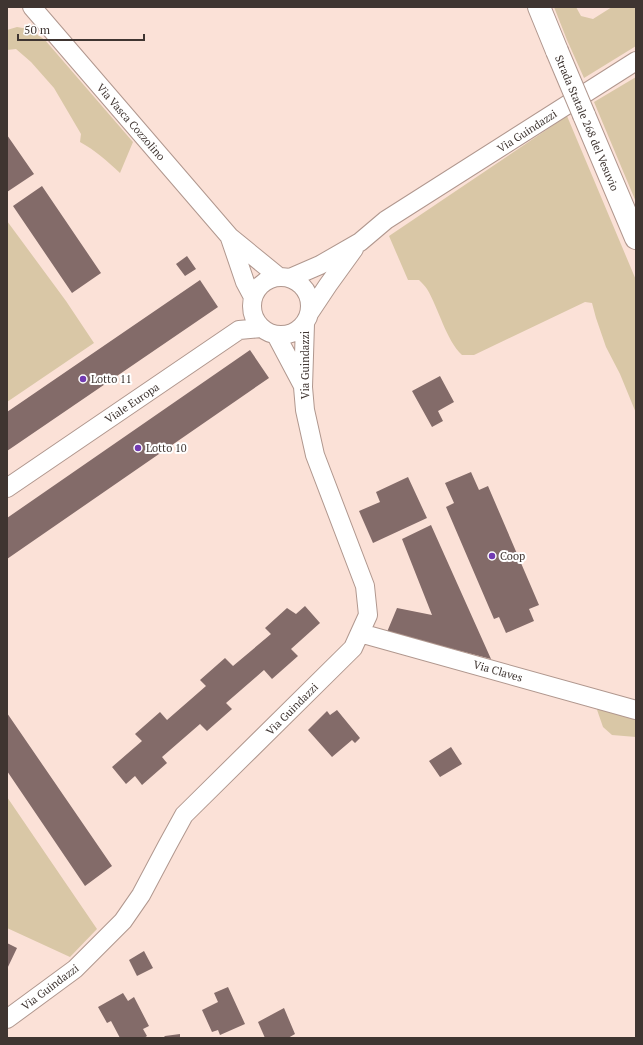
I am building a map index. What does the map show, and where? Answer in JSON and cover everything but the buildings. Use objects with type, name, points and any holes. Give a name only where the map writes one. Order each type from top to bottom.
[{"type":"highway","name":"Strada Statale 268 del Vesuvio","points":[[539,7],[636,238]]},
{"type":"street","name":"Via Vasca Cozzolino","points":[[32,7],[230,237],[284,278]]},
{"type":"street","name":"Via Guindazzi","points":[[284,278],[320,265],[360,242],[386,220],[636,61]]},
{"type":"street","name":"Via Vasca Cozzolino","points":[[230,237],[252,302]]},
{"type":"street","name":"Via Guindazzi","points":[[7,1019],[75,969],[123,921],[141,895],[184,815],[353,648],[360,633],[368,614],[365,586],[315,455],[305,410],[303,387],[307,318],[328,284],[360,242]]},
{"type":"street","points":[[239,330],[259,287],[268,280],[284,278],[299,283],[306,291],[310,301],[307,318],[299,329],[292,334],[284,336],[269,332]]},
{"type":"street","points":[[252,302],[254,319],[269,332],[303,387]]},
{"type":"street","name":"Viale Europa","points":[[7,488],[239,330],[269,332]]},
{"type":"street","name":"Via Claves","points":[[360,633],[636,710]]},
{"type":"shaded area","points":[[554,7],[576,7],[581,16],[593,19],[612,7],[636,7],[636,46],[584,78]]},
{"type":"shaded area","points":[[17,27],[29,29],[45,40],[133,142],[120,173],[96,152],[80,142],[81,134],[54,88],[31,62],[16,49],[7,50],[7,30]]},
{"type":"shaded area","points":[[636,77],[636,202],[594,102]]},
{"type":"shaded area","points":[[567,116],[636,280],[636,413],[620,374],[606,347],[592,303],[585,302],[474,355],[462,355],[451,341],[426,288],[419,280],[408,280],[389,236]]},
{"type":"shaded area","points":[[7,221],[66,301],[94,343],[7,402]]},
{"type":"shaded area","points":[[595,704],[636,713],[636,737],[612,735],[603,727]]},
{"type":"shaded area","points":[[7,797],[97,929],[70,957],[7,928]]},
{"type":"place","name":"Lotto 11","points":[[83,379]]},
{"type":"place","name":"Lotto 10","points":[[138,448]]},
{"type":"place","name":"Coop","points":[[492,556]]}]
